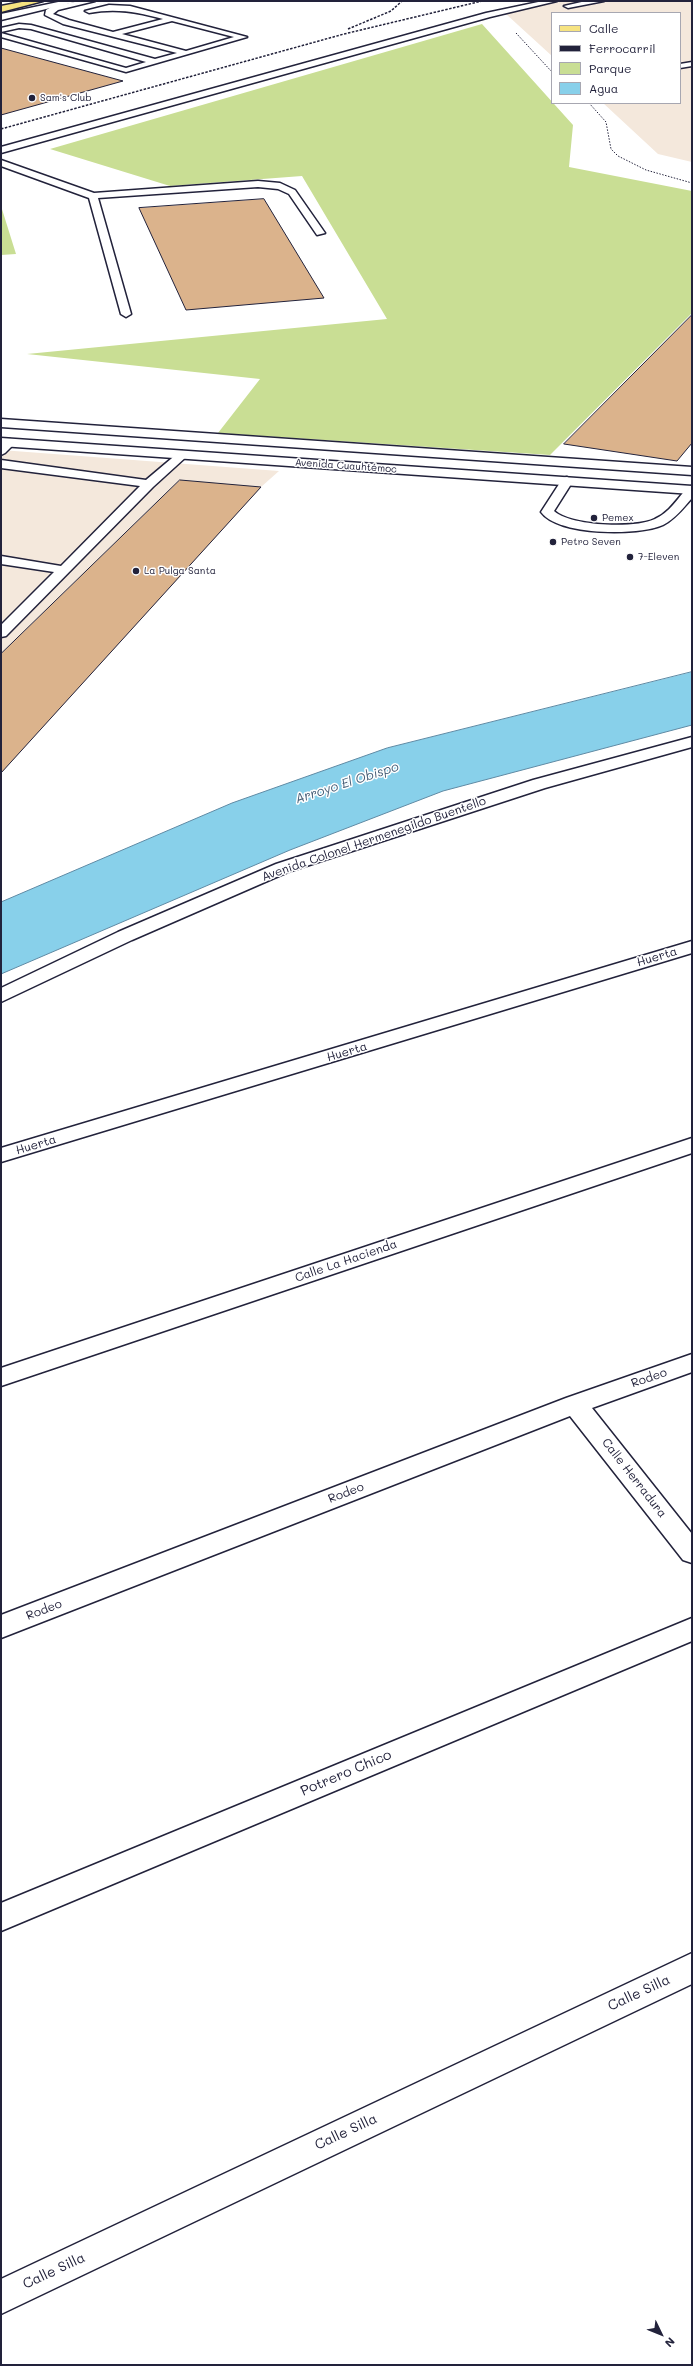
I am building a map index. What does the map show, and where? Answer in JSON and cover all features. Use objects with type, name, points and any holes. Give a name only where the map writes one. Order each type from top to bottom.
[{"type":"main road","points":[[1,4],[15,1]]},
{"type":"main road","points":[[1,9],[39,1]]},
{"type":"street","points":[[1,17],[75,1]]},
{"type":"street","name":"Avenida Cuauhtémoc","points":[[1,424],[692,471]]},
{"type":"street","name":"Avenida Cuauhtémoc","points":[[4,445],[182,455],[692,490]]},
{"type":"street","name":"Avenida Colonel Hermenegildo Buentello","points":[[1,996],[125,936],[282,868],[532,786],[692,742]]},
{"type":"street","name":"Huerta","points":[[1,1155],[692,946]]},
{"type":"street","name":"Calle La Hacienda","points":[[1,1377],[692,1145]]},
{"type":"street","name":"Rodeo","points":[[1,1627],[575,1404],[692,1363]]},
{"type":"street","name":"Calle Herradura","points":[[575,1404],[692,1553]]},
{"type":"street","name":"Potrero Chico","points":[[1,1917],[692,1629]]},
{"type":"street","name":"Calle Silla","points":[[1,2297],[692,1968]]},
{"type":"lane","points":[[90,1],[56,8],[49,12],[49,15],[55,18],[188,54]]},
{"type":"lane","points":[[1,150],[489,15],[553,1]]},
{"type":"lane","points":[[568,6],[600,1]]},
{"type":"lane","points":[[1,31],[53,50],[119,69],[133,69],[243,37],[173,18],[119,7],[89,12],[106,17]]},
{"type":"lane","points":[[53,50],[173,18]]},
{"type":"lane","points":[[128,22],[143,26]]},
{"type":"lane","points":[[1,31],[26,26],[157,62]]},
{"type":"lane","points":[[681,66],[692,64]]},
{"type":"lane","points":[[1,163],[93,196],[258,184],[280,186],[292,192],[320,234]]},
{"type":"lane","points":[[93,196],[126,314]]},
{"type":"lane","points":[[1,633],[149,484],[182,455]]},
{"type":"lane","points":[[1,464],[149,484]]},
{"type":"lane","points":[[567,481],[547,512],[553,518],[564,522],[594,526],[631,527],[659,522],[672,514],[692,490]]},
{"type":"lane","points":[[1,560],[63,570]]},
{"type":"path","points":[[489,15],[508,24],[551,71]]},
{"type":"path","points":[[590,104],[606,122],[611,149],[618,156],[646,170],[692,183]]},
{"type":"shaded area","points":[[563,1],[692,1],[692,162],[658,154],[604,104],[681,104],[681,12],[551,12],[551,55],[506,14]]},
{"type":"shaded area","points":[[1,450],[279,471],[261,487],[1,773]]},
{"type":"green space","points":[[482,24],[551,101],[551,104],[554,104],[573,125],[569,167],[692,191],[692,313],[550,455],[218,433],[260,379],[27,354],[387,319],[302,176],[170,186],[50,149]]},
{"type":"green space","points":[[1,206],[16,254],[1,255]]},
{"type":"water","name":"Arroyo El Obispo","points":[[692,672],[692,725],[443,791],[290,850],[1,974],[1,902],[232,803],[387,748]]},
{"type":"building","name":"Sam's Club","points":[[1,48],[123,81],[1,115]]},
{"type":"building","points":[[264,199],[324,298],[186,310],[139,208]]},
{"type":"building","points":[[692,315],[692,443],[677,461],[564,444]]},
{"type":"building","name":"La Pulga Santa","points":[[180,480],[261,487],[1,773],[1,654]]},
{"type":"railway","points":[[348,29],[391,11],[402,1]]},
{"type":"railway","points":[[1,129],[344,34],[482,1]]},
{"type":"place","name":"Sam's Club","points":[[32,98]]},
{"type":"place","name":"Pemex","points":[[594,518]]},
{"type":"place","name":"Petro Seven","points":[[553,542]]},
{"type":"place","name":"7-Eleven","points":[[630,557]]},
{"type":"place","name":"La Pulga Santa","points":[[136,571]]}]
